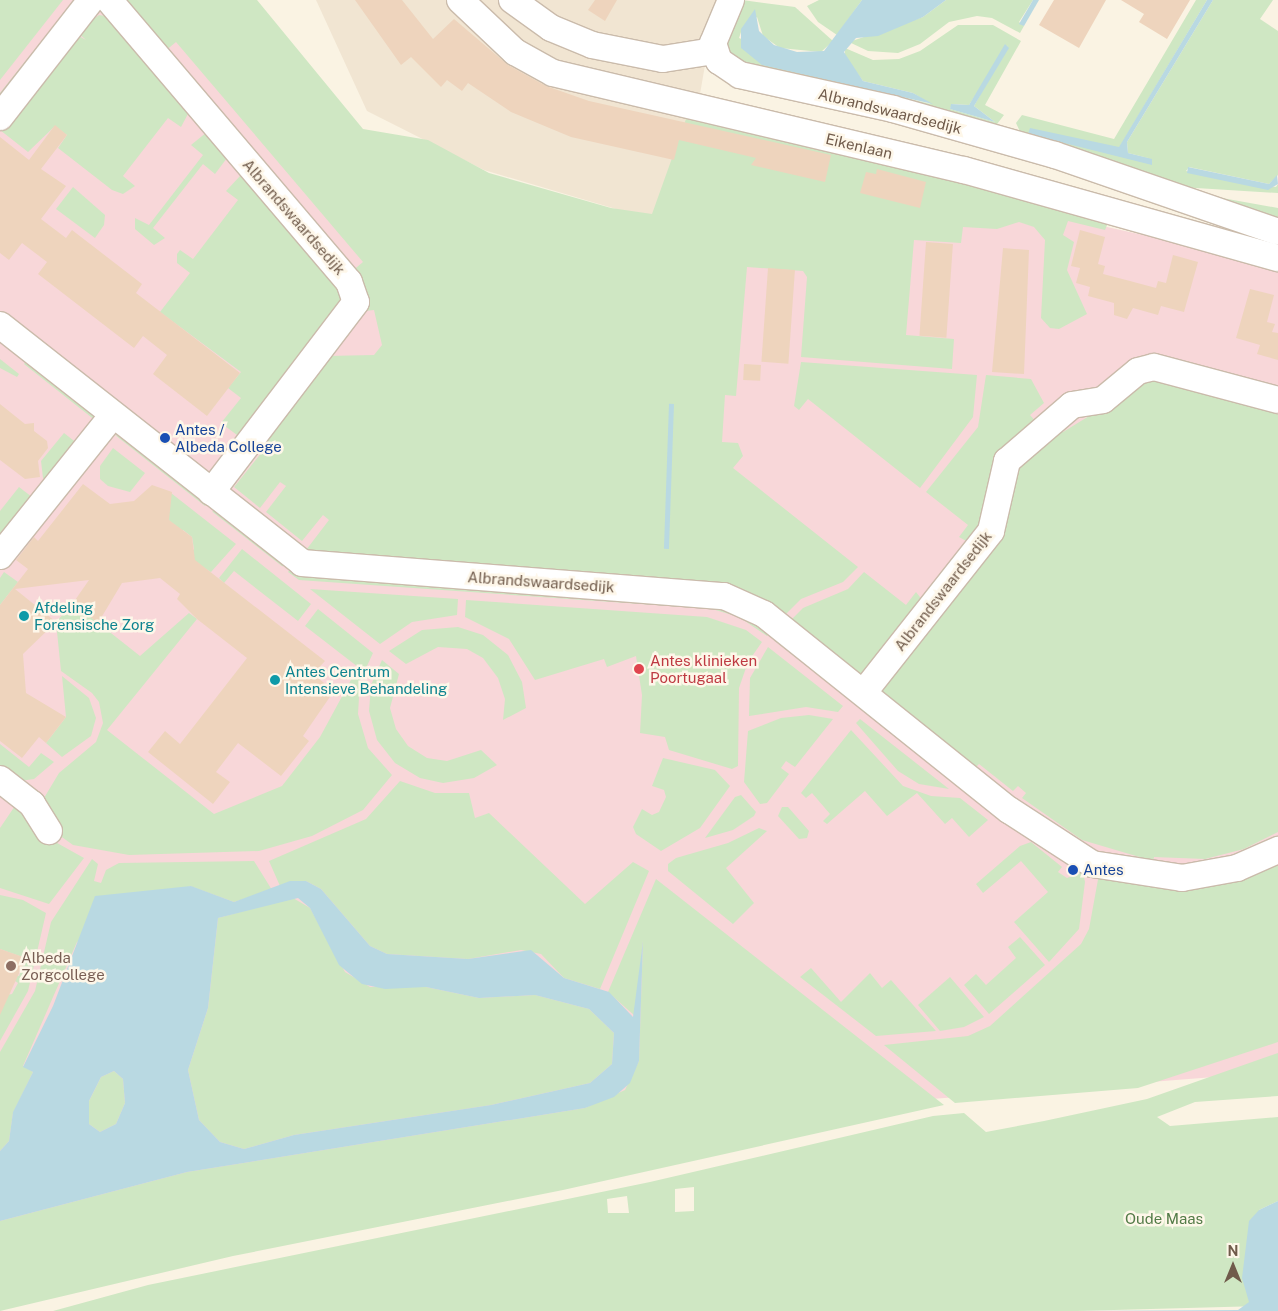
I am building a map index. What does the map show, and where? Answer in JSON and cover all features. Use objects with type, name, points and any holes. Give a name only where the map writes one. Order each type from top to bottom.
[{"type":"street","points":[[1,114],[91,0]]},
{"type":"street","name":"Albrandswaardsedijk","points":[[109,0],[349,282],[356,302],[211,492]]},
{"type":"street","name":"Eikenlaan","points":[[460,0],[516,52],[553,73],[964,170],[1278,258]]},
{"type":"street","points":[[517,1],[551,28],[592,45],[663,59],[714,51],[714,31],[731,0]]},
{"type":"street","name":"Albrandswaardsedijk","points":[[714,51],[724,66],[748,78],[893,109],[1055,155],[1278,232]]},
{"type":"street","name":"Albrandswaardsedijk","points":[[0,325],[296,560],[312,567],[730,598],[764,614],[1030,826],[1092,864],[1182,878],[1229,870],[1278,850]]},
{"type":"street","name":"Albrandswaardsedijk","points":[[864,692],[991,531],[1007,462],[1072,405],[1103,400],[1138,371],[1154,367],[1278,400]]},
{"type":"street","points":[[0,556],[113,415]]},
{"type":"street","points":[[0,779],[32,804],[49,831]]},
{"type":"shaded area","name":"Antes klinieken Poortugaal","points":[[0,0],[255,0],[365,136],[653,228],[972,197],[1278,265],[1278,1072],[817,1108],[0,1284]]},
{"type":"shaded area","points":[[316,0],[727,0],[712,25],[684,186],[653,220],[484,170],[367,111]]},
{"type":"green space","points":[[0,0],[63,0],[0,80]]},
{"type":"green space","points":[[74,0],[80,0],[0,97],[0,93]]},
{"type":"green space","points":[[122,0],[257,0],[363,129],[428,140],[489,173],[611,208],[652,214],[686,119],[1110,218],[1105,230],[1068,221],[1063,235],[1074,242],[1067,270],[1087,314],[1059,329],[1050,328],[1041,318],[1045,240],[1034,227],[1019,222],[997,229],[963,227],[961,243],[914,240],[906,335],[954,339],[952,369],[801,357],[807,277],[803,271],[747,267],[736,396],[725,395],[722,442],[738,443],[743,456],[733,468],[858,567],[843,582],[801,599],[782,618],[763,604],[303,554],[329,520],[323,515],[302,541],[266,512],[286,486],[280,482],[260,508],[234,487],[262,452],[254,445],[326,356],[374,355],[382,345],[374,310],[365,311],[351,272],[363,262],[176,42],[164,52]]},
{"type":"green space","points":[[742,0],[795,7],[833,41],[821,52],[780,48],[763,36],[757,17],[742,29],[739,38],[849,84],[931,104],[913,93],[863,81],[845,56],[845,48],[873,60],[899,59],[920,51],[958,25],[993,25],[1021,41],[985,105],[1004,115],[994,128],[736,61],[726,47],[726,29]],"holes":[[[1008,45],[974,106],[995,122],[950,109],[952,104],[969,105]]]},
{"type":"green space","points":[[819,0],[862,0],[837,35],[818,22],[807,6]]},
{"type":"green space","points":[[946,0],[1033,0],[1019,22],[1024,26],[1020,33],[992,18],[977,16],[949,22],[920,44],[898,53],[868,51],[849,42],[923,17]]},
{"type":"green space","points":[[1196,0],[1207,0],[1119,148],[1027,132],[1152,159],[1128,153],[1127,142],[1213,0],[1273,0],[1260,19],[1278,31],[1278,175],[1269,184],[1189,167],[1186,171],[1276,187],[1278,184],[1278,193],[1180,187],[1023,138],[1016,123],[1022,115],[1114,139]]},
{"type":"green space","points":[[99,15],[105,16],[189,112],[181,127],[168,118],[123,176],[135,186],[123,194],[112,190],[58,148],[67,135],[55,126],[28,152],[0,130],[75,34],[86,40],[77,32]]},
{"type":"green space","points":[[207,132],[227,158],[215,174],[203,164],[153,228],[165,238],[154,245],[135,229],[135,218],[149,225],[203,155],[191,145]]},
{"type":"green space","points":[[241,175],[345,290],[348,302],[241,438],[221,423],[241,398],[228,388],[241,372],[160,312],[190,273],[177,263],[177,254],[180,250],[193,259],[238,200],[226,191]]},
{"type":"green space","points":[[73,187],[105,215],[104,225],[95,238],[56,209]]},
{"type":"green space","points":[[1211,196],[1278,208],[1278,221]]},
{"type":"green space","points":[[0,359],[19,374],[17,377],[0,368]]},
{"type":"green space","points":[[28,359],[96,412],[96,421],[24,364]]},
{"type":"green space","points":[[801,362],[977,375],[973,417],[920,488],[808,399],[799,410],[794,406]]},
{"type":"green space","points":[[986,375],[1031,379],[1044,403],[1030,415],[1038,424],[995,461],[988,522],[968,542],[959,537],[968,525],[926,492],[978,427]]},
{"type":"green space","points":[[1143,375],[1278,406],[1278,832],[1244,849],[1205,859],[1154,857],[1153,861],[1082,840],[1022,798],[1026,793],[1018,786],[1013,791],[979,764],[974,769],[879,695],[955,597],[1007,481],[1052,432],[1063,432],[1112,402]]},
{"type":"green space","points":[[64,433],[78,444],[49,483],[43,478],[41,461]]},
{"type":"green space","points":[[115,435],[126,437],[209,502],[205,506]]},
{"type":"green space","points":[[113,448],[145,473],[130,492],[108,486],[100,479],[100,466]]},
{"type":"green space","points":[[19,487],[32,497],[0,538],[0,511]]},
{"type":"green space","points":[[171,493],[236,544],[211,572],[187,558],[194,549],[192,537],[183,530],[177,538],[171,533],[167,505]]},
{"type":"green space","points":[[216,507],[286,562],[282,567],[212,512]]},
{"type":"green space","points":[[242,549],[311,604],[298,621],[234,571],[224,583],[219,578]]},
{"type":"green space","points":[[292,567],[716,604],[771,631],[767,636],[739,617],[712,609],[299,580],[288,572]]},
{"type":"green space","points":[[4,572],[18,582],[0,605],[0,578]]},
{"type":"green space","points":[[864,572],[906,605],[916,592],[923,601],[864,680],[788,623],[803,608],[848,589]]},
{"type":"green space","points":[[310,589],[458,599],[457,615],[412,622],[380,644]]},
{"type":"green space","points":[[466,600],[707,617],[746,630],[762,642],[748,662],[739,688],[738,766],[732,769],[669,750],[665,737],[640,733],[642,695],[636,656],[607,667],[604,659],[535,680],[509,639],[465,617]]},
{"type":"green space","points":[[73,603],[140,656],[189,613],[197,619],[107,730],[214,814],[282,786],[320,737],[358,667],[305,626],[318,609],[373,653],[360,681],[358,714],[368,748],[392,775],[363,810],[312,836],[259,851],[129,855],[73,845],[59,835],[44,798],[59,773],[96,742],[103,723],[99,702],[92,693],[61,671],[56,622]]},
{"type":"green space","points":[[458,627],[483,635],[508,655],[522,682],[526,708],[503,720],[505,699],[498,678],[483,658],[467,649],[438,647],[406,664],[389,651],[422,630]]},
{"type":"green space","points":[[778,636],[852,694],[848,699],[774,641]]},
{"type":"green space","points":[[768,647],[843,706],[838,712],[806,707],[749,716],[750,678]]},
{"type":"green space","points":[[382,660],[399,674],[390,708],[396,729],[408,746],[427,758],[447,761],[481,750],[497,765],[474,778],[443,783],[420,778],[395,763],[377,740],[369,711],[371,685]]},
{"type":"green space","points":[[62,676],[89,698],[96,718],[91,736],[62,757],[46,743],[66,717]]},
{"type":"green space","points":[[809,715],[833,719],[795,767],[786,761],[781,768],[789,774],[767,803],[760,804],[744,782],[748,731],[781,718]]},
{"type":"green space","points":[[860,719],[949,789],[919,784],[898,771],[856,723]]},
{"type":"green space","points":[[851,730],[903,786],[931,796],[960,798],[988,820],[969,837],[952,818],[945,824],[917,793],[887,816],[865,791],[827,824],[823,821],[830,814],[812,793],[806,798],[801,793]]},
{"type":"green space","points":[[0,744],[29,767],[41,753],[54,762],[34,779],[20,781],[0,768]]},
{"type":"green space","points":[[663,758],[715,770],[730,786],[700,828],[661,851],[636,834],[633,827],[642,809],[652,815],[659,812],[666,797],[664,790],[652,786]]},
{"type":"green space","points":[[400,781],[435,793],[469,793],[475,818],[489,813],[585,904],[633,862],[649,871],[600,989],[564,978],[541,954],[521,950],[468,959],[387,954],[370,946],[321,889],[306,881],[280,886],[269,861],[366,819]]},
{"type":"green space","points":[[741,795],[756,812],[754,816],[733,830],[705,838],[735,797]]},
{"type":"green space","points":[[17,803],[32,829],[84,858],[49,904],[0,888],[0,828]]},
{"type":"green space","points":[[782,807],[788,807],[809,831],[807,838],[799,839],[778,816]]},
{"type":"green space","points":[[759,828],[767,831],[726,868],[754,903],[733,924],[668,871],[668,864],[676,858],[728,843]]},
{"type":"green space","points":[[1031,842],[1062,867],[1058,872],[1067,878],[1083,872],[1085,882],[1079,929],[1049,962],[1014,922],[1048,892],[1021,861],[983,893],[976,884],[1020,846]]},
{"type":"green space","points":[[92,859],[98,864],[94,881],[101,883],[106,870],[119,863],[254,861],[272,890],[234,902],[190,886],[77,942],[23,1066],[33,1072],[13,1113],[9,1141],[0,1151],[0,1052],[35,991],[51,922]]},
{"type":"green space","points":[[1278,859],[1278,1042],[1138,1088],[955,1103],[884,1045],[968,1036],[990,1026],[1081,944],[1089,929],[1099,874]]},
{"type":"green space","points":[[656,879],[944,1105],[563,1190],[233,1256],[0,1311],[0,1221],[187,1172],[585,1108],[625,1090],[639,1061],[643,941],[635,1016],[608,992]]},
{"type":"green space","points":[[0,895],[23,900],[46,913],[28,991],[0,1041],[0,996],[12,994],[18,983],[12,979],[14,975],[19,976],[25,958],[0,949]]},
{"type":"green space","points":[[293,898],[310,908],[345,972],[370,987],[426,987],[479,998],[535,995],[589,1009],[614,1033],[612,1064],[590,1083],[491,1105],[294,1135],[244,1149],[220,1142],[199,1120],[188,1070],[208,1008],[218,918]]},
{"type":"green space","points":[[1020,937],[1045,965],[989,1014],[964,985],[976,974],[986,985],[1016,958],[1008,947]]},
{"type":"green space","points":[[811,968],[841,1002],[870,973],[882,988],[891,980],[936,1031],[876,1036],[800,977]]},
{"type":"green space","points":[[950,977],[984,1017],[964,1027],[940,1031],[918,1005]]},
{"type":"green space","name":"Oude Maas","points":[[1278,1053],[1278,1096],[1195,1102],[1157,1117],[1170,1126],[1278,1117],[1278,1201],[1259,1210],[1261,1306],[1077,1311],[53,1311],[148,1285],[650,1182],[933,1116],[964,1113],[986,1132],[1147,1099]],"holes":[[[694,1187],[694,1211],[675,1212],[675,1189]],[[627,1196],[629,1213],[608,1213],[607,1199]]]},
{"type":"green space","points":[[114,1071],[123,1079],[125,1103],[116,1124],[100,1132],[89,1124],[89,1101],[101,1077]]},
{"type":"water","points":[[862,0],[946,0],[923,17],[878,36],[856,38],[844,52],[863,81],[913,93],[933,104],[762,65],[741,48],[741,29],[755,9],[759,31],[774,45],[797,52],[824,51]]},
{"type":"water","points":[[1033,0],[1039,0],[1024,26],[1019,24]]},
{"type":"water","points":[[1207,0],[1213,0],[1127,142],[1128,153],[1152,159],[1152,165],[1028,134],[1030,128],[1119,147]]},
{"type":"water","points":[[1005,44],[1009,48],[974,106],[995,122],[950,109],[951,104],[969,105]]},
{"type":"water","points":[[1188,167],[1269,184],[1277,175],[1278,184],[1268,190],[1187,173]]},
{"type":"water","points":[[669,404],[674,404],[669,549],[664,549]]},
{"type":"water","points":[[290,881],[306,881],[321,889],[370,946],[387,954],[468,959],[531,950],[564,978],[609,992],[633,1017],[643,941],[639,1061],[630,1083],[614,1097],[585,1108],[187,1172],[0,1221],[0,1151],[9,1141],[13,1112],[33,1072],[23,1067],[53,1006],[95,896],[191,886],[234,902]],"holes":[[[298,898],[310,908],[339,965],[362,984],[385,989],[426,987],[479,998],[535,995],[589,1009],[614,1033],[612,1064],[590,1083],[491,1105],[294,1135],[244,1149],[220,1142],[199,1120],[188,1070],[208,1008],[218,918]],[[114,1071],[123,1079],[125,1103],[116,1124],[100,1132],[89,1124],[89,1101],[101,1077]]]},
{"type":"water","points":[[1278,1201],[1278,1311],[1077,1311],[1238,1310],[1249,1302],[1242,1278],[1249,1221],[1259,1210]]},
{"type":"building","points":[[355,0],[402,0],[433,39],[454,19],[508,65],[546,86],[589,101],[831,155],[825,182],[751,165],[756,158],[679,140],[674,160],[571,137],[511,112],[468,83],[462,91],[447,80],[441,87],[411,57],[401,65]]},
{"type":"building","points":[[595,0],[617,0],[605,21],[588,10]]},
{"type":"building","points":[[1054,0],[1106,0],[1079,48],[1039,25]]},
{"type":"building","points":[[1121,0],[1190,0],[1167,39],[1139,22],[1144,14]]},
{"type":"building","points":[[55,125],[67,135],[41,169],[66,186],[41,219],[66,238],[72,230],[142,284],[136,293],[240,373],[207,416],[153,374],[167,355],[143,336],[134,348],[38,274],[47,262],[22,243],[9,260],[0,253],[0,137],[29,160]]},
{"type":"building","points":[[877,169],[926,182],[920,208],[860,193],[866,172],[876,174]]},
{"type":"building","points":[[1080,230],[1105,237],[1098,264],[1105,266],[1103,274],[1156,288],[1158,281],[1166,283],[1173,255],[1198,262],[1184,312],[1161,306],[1158,315],[1133,308],[1127,319],[1114,315],[1114,303],[1088,296],[1090,287],[1076,283],[1080,268],[1071,266]]},
{"type":"building","points":[[926,242],[953,244],[946,338],[919,336]]},
{"type":"building","points":[[1003,248],[1029,250],[1024,374],[992,372]]},
{"type":"building","points":[[768,268],[795,270],[788,364],[761,362]]},
{"type":"building","points":[[1250,289],[1274,295],[1267,322],[1275,324],[1272,332],[1278,333],[1278,360],[1257,354],[1260,345],[1236,338]]},
{"type":"building","points":[[744,364],[761,365],[760,381],[743,380]]},
{"type":"building","points":[[0,404],[25,424],[34,423],[34,431],[47,441],[48,448],[38,461],[40,477],[25,479],[0,460]]},
{"type":"building","points":[[83,484],[110,504],[134,501],[152,485],[172,492],[169,520],[192,537],[195,560],[325,661],[313,674],[334,691],[303,736],[309,741],[281,776],[238,743],[216,772],[230,782],[213,804],[148,752],[165,731],[180,744],[247,658],[197,619],[177,599],[180,594],[160,578],[122,583],[98,623],[73,603],[89,580],[15,589],[56,622],[23,654],[26,693],[66,717],[46,743],[39,737],[22,758],[0,741],[0,605],[28,569],[16,560],[34,537],[38,541]]},
{"type":"building","name":"Albeda Zorgcollege","points":[[0,949],[26,958],[0,1015]]},
{"type":"place","name":"Antes / Albeda College","points":[[165,438]]},
{"type":"place","name":"Afdeling Forensische Zorg","points":[[24,616]]},
{"type":"place","name":"Antes klinieken Poortugaal","points":[[639,669]]},
{"type":"place","name":"Antes Centrum Intensieve Behandeling","points":[[275,680]]},
{"type":"place","name":"Antes","points":[[1073,870]]},
{"type":"place","name":"Albeda Zorgcollege","points":[[11,966]]}]
